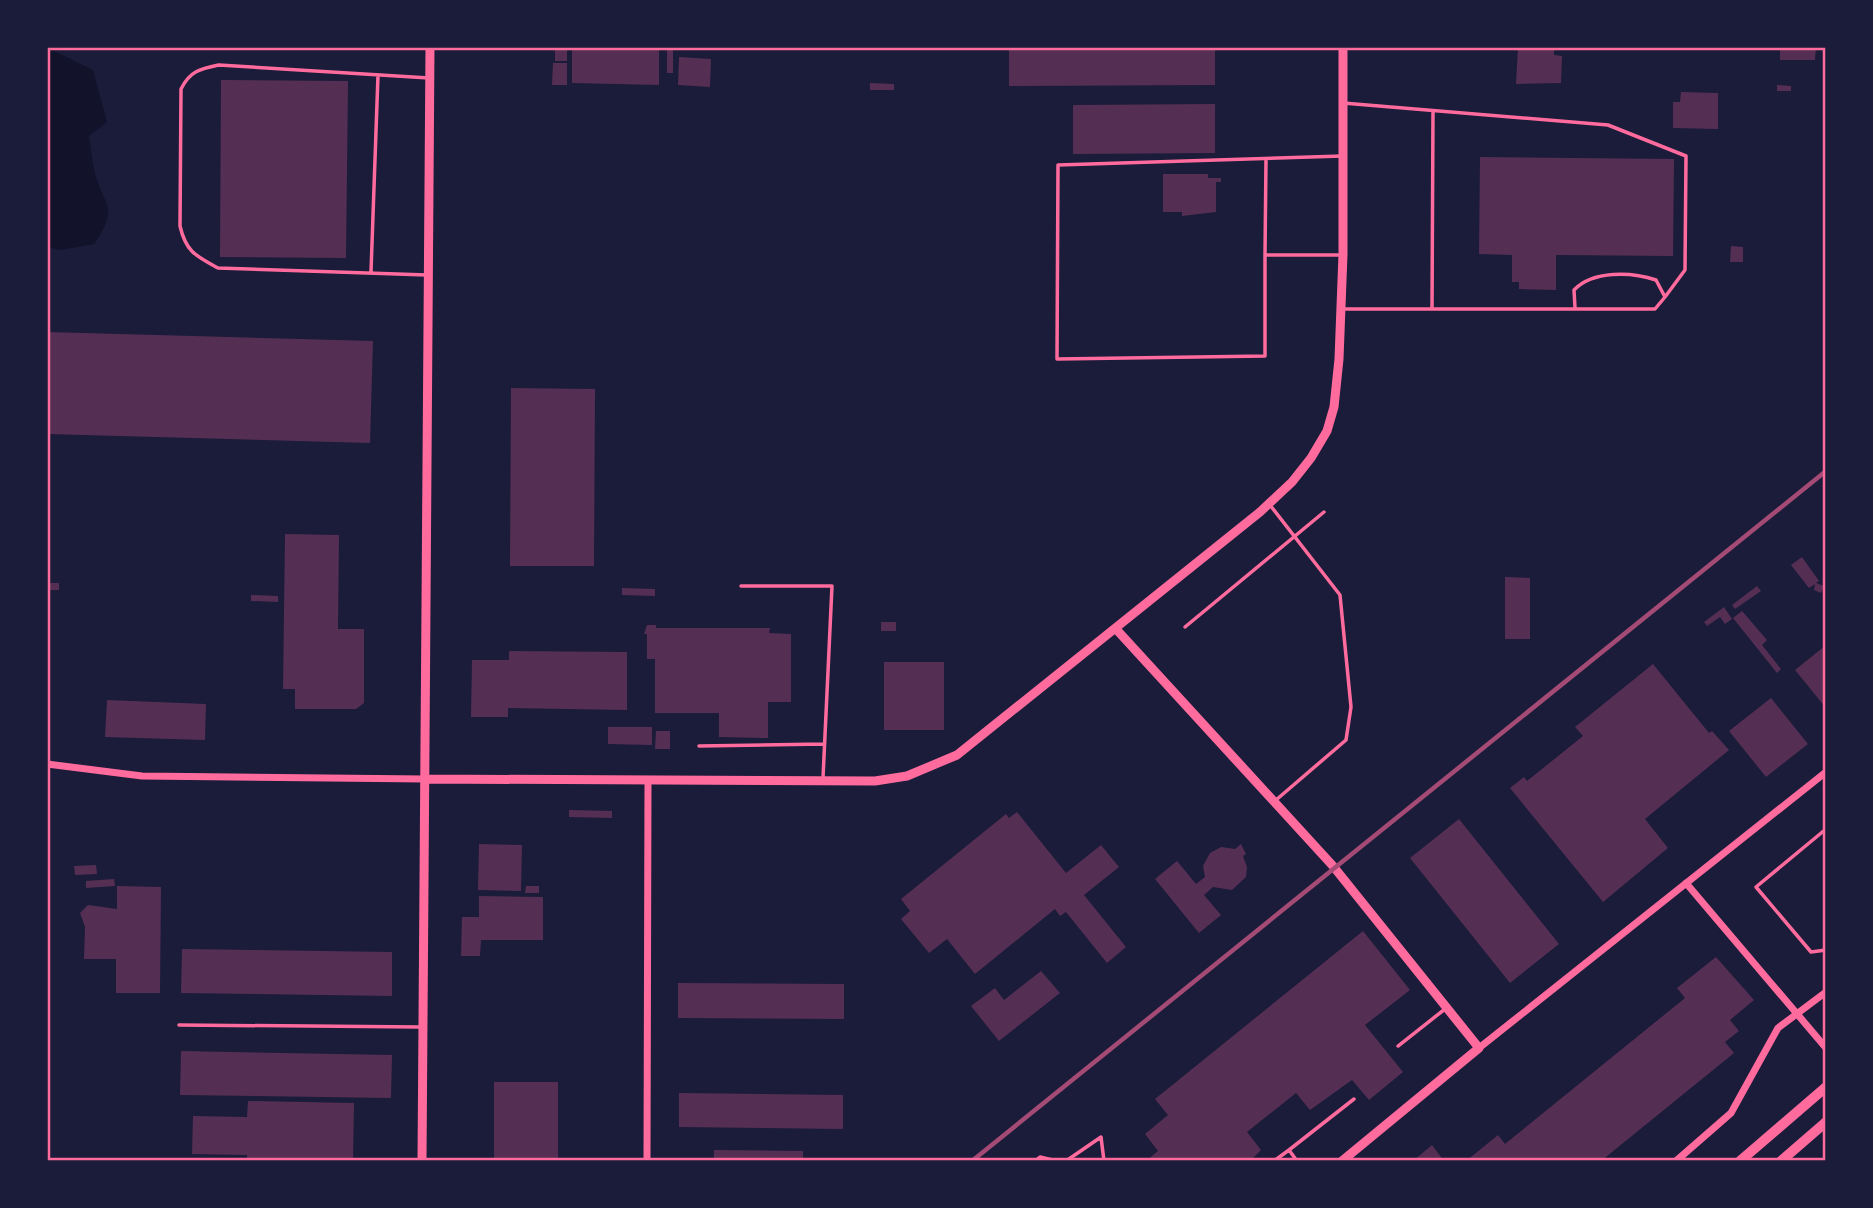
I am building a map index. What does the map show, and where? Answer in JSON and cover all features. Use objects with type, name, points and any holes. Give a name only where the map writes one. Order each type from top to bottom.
[{"type":"main road","points":[[1740,1161],[1826,1087]]},
{"type":"main road","points":[[1781,1161],[1826,1122]]},
{"type":"street","points":[[422,1161],[430,47]]},
{"type":"street","points":[[47,764],[142,776],[648,780],[893,779],[939,765],[993,728],[1268,504],[1292,482],[1327,431],[1335,395],[1342,309],[1343,47]]},
{"type":"street","points":[[1116,629],[1333,866],[1479,1048]]},
{"type":"street","points":[[1342,1161],[1479,1048],[1826,772]]},
{"type":"street","points":[[646,1161],[648,780]]},
{"type":"street","points":[[1686,883],[1826,1048]]},
{"type":"street","points":[[1676,1161],[1731,1113],[1769,1039],[1795,1012],[1826,992]]},
{"type":"lane","points":[[429,275],[218,268],[198,257],[184,243],[180,226],[181,89],[187,78],[196,70],[219,65],[430,78]]},
{"type":"lane","points":[[371,272],[378,75]]},
{"type":"lane","points":[[1342,309],[1655,309],[1685,270],[1686,156],[1608,125],[1343,103]]},
{"type":"lane","points":[[1432,309],[1433,111]]},
{"type":"lane","points":[[1266,159],[1265,356],[1057,359],[1058,165],[1344,156]]},
{"type":"lane","points":[[1265,255],[1343,254]]},
{"type":"lane","points":[[1574,308],[1574,290],[1584,279],[1614,275],[1643,276],[1657,280],[1665,297]]},
{"type":"lane","points":[[1268,504],[1340,595],[1351,707],[1346,740],[1274,802]]},
{"type":"lane","points":[[1185,627],[1324,512]]},
{"type":"lane","points":[[741,586],[832,586],[823,780]]},
{"type":"lane","points":[[699,746],[823,744]]},
{"type":"lane","points":[[1826,829],[1756,887],[1811,952],[1826,950]]},
{"type":"lane","points":[[1398,1046],[1447,1008]]},
{"type":"lane","points":[[179,1025],[423,1027]]},
{"type":"lane","points":[[1274,1161],[1354,1099]]},
{"type":"lane","points":[[1066,1161],[1101,1137],[1104,1161]]},
{"type":"lane","points":[[1289,1150],[1297,1161]]},
{"type":"lane","points":[[1035,1161],[1040,1157],[1057,1161]]},
{"type":"shaded area","points":[[52,50],[93,70],[107,122],[89,136],[95,174],[108,208],[106,223],[94,244],[60,250],[47,247],[47,53]]},
{"type":"building","points":[[555,47],[567,47],[567,61],[555,61]]},
{"type":"building","points":[[572,47],[659,47],[659,85],[572,83]]},
{"type":"building","points":[[667,47],[673,47],[673,73],[667,73]]},
{"type":"building","points":[[1009,47],[1215,47],[1215,85],[1009,86]]},
{"type":"building","points":[[1518,47],[1554,47],[1554,55],[1562,56],[1561,83],[1516,84]]},
{"type":"building","points":[[1780,47],[1816,47],[1815,60],[1780,60]]},
{"type":"building","points":[[679,57],[711,59],[710,87],[678,85]]},
{"type":"building","points":[[553,63],[567,63],[567,85],[552,85]]},
{"type":"building","points":[[221,80],[348,81],[346,258],[220,257]]},
{"type":"building","points":[[870,83],[894,84],[894,90],[870,90]]},
{"type":"building","points":[[1777,85],[1791,86],[1791,91],[1777,91]]},
{"type":"building","points":[[1681,92],[1718,93],[1718,129],[1673,128],[1673,102],[1680,102]]},
{"type":"building","points":[[1215,104],[1215,153],[1073,154],[1073,105]]},
{"type":"building","points":[[1480,157],[1674,159],[1673,256],[1556,255],[1556,290],[1519,289],[1519,282],[1512,282],[1512,255],[1479,254]]},
{"type":"building","points":[[1163,174],[1208,174],[1208,178],[1221,178],[1221,182],[1216,182],[1216,212],[1182,216],[1182,212],[1163,212]]},
{"type":"building","points":[[1731,246],[1743,247],[1743,262],[1730,262]]},
{"type":"building","points":[[47,332],[373,341],[370,443],[47,434]]},
{"type":"building","points":[[511,388],[595,389],[594,566],[510,566]]},
{"type":"building","points":[[285,534],[339,535],[338,629],[364,629],[364,703],[356,709],[295,709],[295,689],[283,689]]},
{"type":"building","points":[[1802,557],[1819,581],[1816,583],[1824,586],[1821,593],[1814,590],[1815,584],[1809,588],[1791,565]]},
{"type":"building","points":[[1505,577],[1530,578],[1530,639],[1505,639]]},
{"type":"building","points":[[47,583],[59,583],[59,590],[47,590]]},
{"type":"building","points":[[1757,586],[1761,591],[1735,609],[1732,605]]},
{"type":"building","points":[[622,588],[655,589],[655,596],[622,595]]},
{"type":"building","points":[[251,595],[278,596],[278,602],[251,601]]},
{"type":"building","points":[[1724,607],[1732,619],[1725,624],[1720,617],[1707,626],[1704,622]]},
{"type":"building","points":[[1742,611],[1767,640],[1762,645],[1781,669],[1777,673],[1733,618]]},
{"type":"building","points":[[881,622],[896,622],[896,631],[881,631]]},
{"type":"building","points":[[647,625],[656,625],[656,628],[770,628],[769,633],[791,634],[791,702],[768,702],[768,738],[719,737],[719,713],[655,713],[655,659],[647,659],[647,634],[644,634]]},
{"type":"building","points":[[1826,645],[1826,708],[1795,670]]},
{"type":"building","points":[[509,651],[627,652],[627,710],[508,708],[508,717],[471,717],[472,660],[509,660]]},
{"type":"building","points":[[884,662],[944,662],[944,730],[884,730]]},
{"type":"building","points":[[1653,664],[1709,733],[1712,731],[1729,750],[1645,819],[1668,848],[1603,902],[1510,788],[1524,777],[1527,781],[1583,736],[1575,727]]},
{"type":"building","points":[[1771,698],[1808,744],[1766,777],[1729,731]]},
{"type":"building","points":[[107,700],[206,704],[205,740],[105,737]]},
{"type":"building","points":[[608,727],[652,727],[652,745],[608,744]]},
{"type":"building","points":[[656,731],[670,731],[670,749],[655,749]]},
{"type":"building","points":[[569,810],[612,811],[612,818],[569,817]]},
{"type":"building","points":[[1017,812],[1066,873],[1101,845],[1119,867],[1084,895],[1126,947],[1107,963],[1066,912],[1060,916],[1055,909],[975,974],[947,939],[929,953],[901,919],[910,911],[901,899],[1006,814],[1009,818]]},
{"type":"building","points":[[1459,819],[1559,944],[1510,983],[1410,858]]},
{"type":"building","points":[[479,844],[522,845],[521,891],[478,890]]},
{"type":"building","points":[[1241,844],[1246,854],[1243,856],[1247,867],[1246,877],[1232,890],[1213,887],[1204,895],[1221,915],[1199,933],[1155,879],[1177,861],[1196,884],[1205,877],[1203,866],[1210,853],[1221,847],[1235,849]]},
{"type":"building","points":[[96,865],[97,874],[75,875],[74,866]]},
{"type":"building","points":[[114,879],[115,886],[86,888],[86,881]]},
{"type":"building","points":[[117,886],[161,887],[160,993],[116,993],[116,959],[84,959],[85,927],[80,913],[88,905],[117,909]]},
{"type":"building","points":[[526,886],[539,886],[539,893],[525,893]]},
{"type":"building","points":[[479,896],[543,897],[543,940],[481,940],[480,956],[461,956],[462,917],[479,917]]},
{"type":"building","points":[[1363,931],[1410,990],[1365,1025],[1403,1072],[1369,1100],[1352,1080],[1310,1110],[1296,1093],[1247,1132],[1261,1150],[1250,1161],[1146,1161],[1158,1151],[1145,1134],[1168,1115],[1155,1099]]},
{"type":"building","points":[[182,949],[392,952],[392,996],[181,993]]},
{"type":"building","points":[[1716,957],[1754,1000],[1730,1020],[1739,1031],[1725,1042],[1734,1053],[1601,1161],[1466,1161],[1498,1135],[1505,1144],[1685,998],[1677,988]]},
{"type":"building","points":[[1041,971],[1060,993],[999,1041],[971,1006],[995,988],[1004,1000]]},
{"type":"building","points":[[678,983],[844,984],[844,1019],[678,1018]]},
{"type":"building","points":[[181,1051],[392,1055],[391,1098],[180,1095]]},
{"type":"building","points":[[494,1082],[558,1082],[558,1161],[494,1161]]},
{"type":"building","points":[[679,1093],[843,1095],[843,1129],[679,1127]]},
{"type":"building","points":[[248,1101],[354,1103],[353,1161],[247,1161],[247,1155],[192,1154],[193,1116],[247,1117]]},
{"type":"building","points":[[1432,1145],[1444,1161],[1413,1161]]},
{"type":"building","points":[[714,1150],[803,1151],[803,1161],[714,1161]]},
{"type":"railway","points":[[972,1161],[1826,471]]}]
